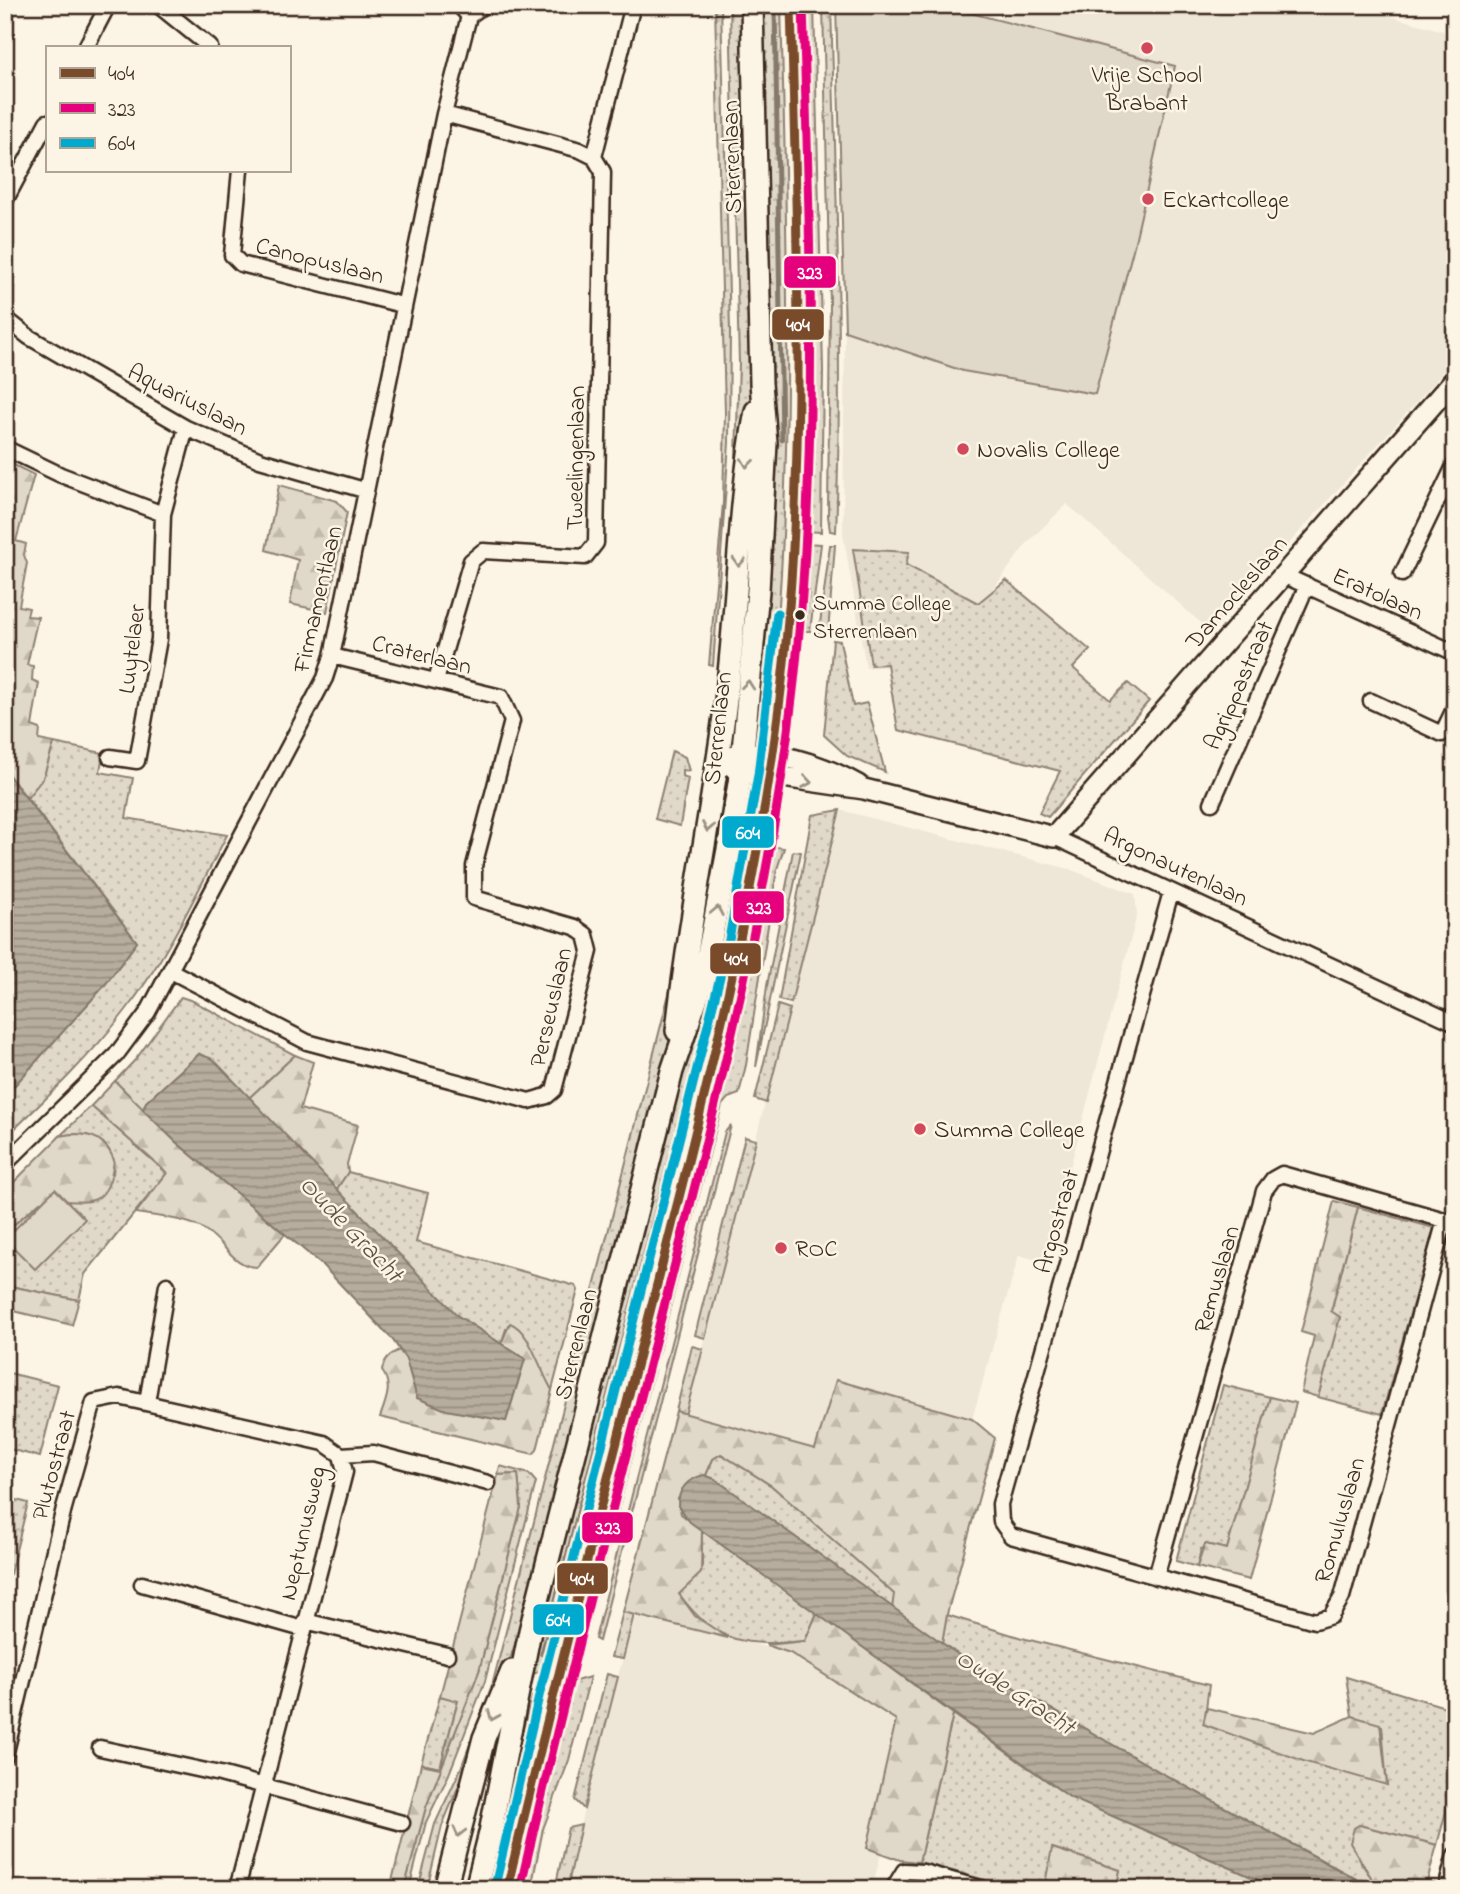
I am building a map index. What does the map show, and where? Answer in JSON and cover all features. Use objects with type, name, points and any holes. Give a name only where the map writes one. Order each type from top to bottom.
[{"type":"main road","name":"Sterrenlaan","points":[[476,1889],[491,1833],[530,1631],[672,1071],[704,976],[741,762],[763,514],[766,443],[761,383],[753,8]]},
{"type":"main road","name":"Sterrenlaan","points":[[672,1071],[684,965],[718,759],[728,681],[744,494],[761,383]]},
{"type":"main road","name":"Sterrenlaan","points":[[445,1889],[484,1738],[530,1631]]},
{"type":"street","points":[[87,46],[108,5]]},
{"type":"street","points":[[158,5],[209,46]]},
{"type":"street","name":"Firmamentlaan","points":[[5,1164],[117,1055],[148,1012],[314,700],[332,656],[464,11],[484,5]]},
{"type":"street","name":"Tweelingenlaan","points":[[436,681],[471,561],[483,551],[584,557],[596,543],[603,172],[594,157],[633,5]]},
{"type":"street","points":[[444,114],[594,157]]},
{"type":"street","points":[[5,201],[46,124]]},
{"type":"street","name":"Canopuslaan","points":[[240,172],[232,255],[240,264],[402,304]]},
{"type":"street","name":"Aquariuslaan","points":[[5,318],[29,337],[186,428],[260,460],[365,489]]},
{"type":"street","name":"Damocleslaan","points":[[1054,837],[1454,383]]},
{"type":"street","name":"Luytelaer","points":[[110,757],[137,761],[159,639],[163,514],[186,428]]},
{"type":"street","points":[[5,448],[61,475],[163,514]]},
{"type":"street","points":[[1402,574],[1455,464]]},
{"type":"street","name":"Eratolaan","points":[[1283,575],[1455,653]]},
{"type":"street","name":"Agrippastraat","points":[[1212,803],[1307,585]]},
{"type":"street","name":"Craterlaan","points":[[332,656],[501,696]]},
{"type":"street","name":"Perseuslaan","points":[[172,971],[307,1042],[530,1101],[547,1096],[554,1090],[590,951],[586,935],[575,927],[474,898],[474,866],[512,721],[501,696]]},
{"type":"street","points":[[1371,701],[1442,734],[1455,707]]},
{"type":"street","name":"Argonautenlaan","points":[[718,759],[811,765],[835,772],[863,789],[1054,837],[1455,1023]]},
{"type":"street","name":"Argostraat","points":[[1001,1522],[1000,1504],[1171,892]]},
{"type":"street","name":"Remuslaan","points":[[1156,1577],[1264,1191],[1273,1179],[1282,1174],[1450,1222]]},
{"type":"street","name":"Romuluslaan","points":[[1001,1522],[1011,1535],[1156,1577],[1314,1620],[1331,1616],[1342,1597],[1450,1222]]},
{"type":"street","points":[[167,1285],[147,1402],[324,1443],[341,1455],[373,1453],[488,1483]]},
{"type":"street","name":"Plutostraat","points":[[5,1756],[64,1508],[94,1402],[119,1396],[147,1402]]},
{"type":"street","name":"Neptunusweg","points":[[237,1889],[345,1472],[341,1455]]},
{"type":"street","name":"Neptunusweg","points":[[142,1584],[304,1625],[447,1656]]},
{"type":"street","points":[[100,1748],[402,1823]]},
{"type":"street","points":[[1446,1889],[1455,1855]]},
{"type":"street","points":[[893,1889],[904,1871],[923,1872],[983,1889]]},
{"type":"shaded area","name":"Eckartcollege","points":[[836,5],[940,5],[999,20],[1004,5],[1350,5],[1443,31],[1455,48],[1455,355],[1440,376],[1210,631],[1067,504],[1028,542],[993,589],[991,659],[866,668],[843,533],[845,331]]},
{"type":"shaded area","name":"Summa College","points":[[840,810],[1069,869],[1135,894],[1137,915],[1045,1262],[1019,1255],[972,1419],[836,1380],[815,1449],[685,1415]]},
{"type":"shaded area","points":[[634,1614],[790,1653],[896,1720],[903,1767],[872,1889],[567,1889],[575,1845]]},
{"type":"green space","points":[[715,5],[721,5],[730,331],[729,443],[713,666],[709,665],[723,503],[725,413]]},
{"type":"green space","points":[[730,5],[744,5],[752,391],[735,487],[739,363]]},
{"type":"green space","points":[[763,5],[781,5],[787,352],[784,525],[779,612],[771,699],[762,698],[760,707],[755,706],[771,439]]},
{"type":"green space","points":[[800,5],[814,5],[823,369],[821,532],[804,531],[808,381]]},
{"type":"green space","points":[[823,5],[831,5],[837,203],[839,400],[836,532],[830,531],[828,516],[830,304]]},
{"type":"green space","points":[[836,5],[940,5],[1175,66],[1134,246],[1095,394],[963,371],[845,331]]},
{"type":"green space","points":[[10,463],[34,475],[16,541],[26,544],[24,555],[27,563],[19,606],[29,608],[27,616],[38,617],[27,665],[33,666],[32,680],[39,683],[32,726],[40,729],[39,740],[54,743],[43,778],[27,798],[5,771],[7,612],[3,545],[4,508]]},
{"type":"green space","points":[[279,485],[337,501],[347,512],[327,612],[290,604],[298,560],[266,550]]},
{"type":"green space","points":[[804,543],[821,544],[810,631],[805,631],[809,591],[800,590]]},
{"type":"green space","points":[[830,545],[835,545],[828,633],[819,632]]},
{"type":"green space","points":[[853,549],[909,552],[906,565],[978,603],[1006,580],[1090,650],[1073,668],[1110,700],[1128,683],[1149,701],[1048,817],[1039,813],[1060,771],[898,730],[887,664],[871,665]]},
{"type":"green space","points":[[833,640],[840,641],[853,706],[867,703],[885,772],[847,756],[824,735]]},
{"type":"green space","points":[[54,743],[103,753],[100,772],[133,778],[126,818],[227,835],[168,947],[141,990],[83,1060],[5,1138],[5,1096],[104,986],[137,942],[27,798],[43,778]]},
{"type":"green space","points":[[672,751],[685,757],[689,771],[682,770],[682,776],[688,778],[680,826],[655,819]]},
{"type":"green space","points":[[840,810],[791,1003],[779,1000],[812,815]]},
{"type":"green space","points":[[769,846],[784,848],[777,869],[746,1065],[739,1094],[728,1098],[722,1105],[580,1660],[572,1663],[733,1027]]},
{"type":"green space","points":[[793,851],[801,852],[756,1067],[767,986]]},
{"type":"green space","points":[[719,957],[729,959],[714,1024],[548,1669],[530,1675],[691,1038],[712,989]]},
{"type":"green space","points":[[672,982],[676,983],[668,1051],[525,1612],[507,1669],[442,1826],[427,1889],[418,1889],[435,1824],[461,1768],[493,1682]]},
{"type":"green space","points":[[181,997],[295,1055],[249,1098],[199,1054],[146,1102],[143,1110],[115,1081],[136,1059]]},
{"type":"green space","points":[[778,1005],[790,1009],[766,1103],[755,1099]]},
{"type":"green space","points":[[295,1055],[313,1062],[300,1109],[358,1125],[347,1164],[348,1172],[336,1190],[249,1098]]},
{"type":"green space","points":[[115,1081],[176,1142],[285,1234],[257,1267],[242,1263],[212,1235],[197,1226],[172,1218],[136,1213],[167,1173],[91,1106]]},
{"type":"green space","points":[[91,1106],[167,1173],[85,1274],[79,1300],[5,1285],[5,1232],[40,1202],[113,1174],[110,1153],[99,1140],[81,1134],[60,1136]]},
{"type":"green space","points":[[731,1125],[599,1641],[595,1639],[725,1132]]},
{"type":"green space","points":[[72,1134],[98,1139],[111,1153],[114,1160],[105,1191],[88,1201],[40,1202],[5,1232],[5,1191],[60,1136]]},
{"type":"green space","points":[[745,1137],[756,1140],[705,1338],[695,1335]]},
{"type":"green space","points":[[348,1172],[428,1193],[416,1242],[576,1286],[578,1290],[552,1390],[538,1367],[532,1348],[506,1329],[501,1344],[458,1316],[336,1190]]},
{"type":"green space","points":[[55,1189],[85,1219],[35,1269],[5,1239]]},
{"type":"green space","points":[[1334,1201],[1358,1207],[1331,1311],[1340,1317],[1318,1397],[1301,1392],[1314,1336],[1301,1332]]},
{"type":"green space","points":[[1358,1207],[1434,1228],[1382,1414],[1318,1397],[1340,1317],[1331,1312]]},
{"type":"green space","points":[[5,1285],[79,1300],[72,1325],[5,1309]]},
{"type":"green space","points":[[510,1323],[517,1327],[529,1342],[552,1390],[537,1450],[533,1454],[380,1417],[388,1387],[382,1371],[384,1363],[399,1350],[406,1359],[417,1398],[506,1421],[525,1359],[501,1344]]},
{"type":"green space","points":[[692,1346],[703,1349],[685,1415],[676,1411]]},
{"type":"green space","points":[[5,1372],[58,1385],[40,1457],[5,1448]]},
{"type":"green space","points":[[836,1380],[972,1419],[995,1438],[947,1614],[942,1643],[892,1609],[894,1594],[772,1486],[721,1454],[713,1459],[706,1475],[678,1499],[681,1514],[702,1530],[701,1573],[679,1594],[695,1616],[728,1638],[623,1612],[676,1411],[815,1449]]},
{"type":"green space","points":[[1223,1385],[1270,1397],[1227,1549],[1211,1545],[1201,1549],[1197,1567],[1176,1561]]},
{"type":"green space","points":[[1270,1397],[1296,1403],[1249,1580],[1197,1567],[1205,1544],[1227,1549]]},
{"type":"green space","points":[[721,1454],[772,1486],[895,1594],[892,1609],[706,1475],[713,1459]]},
{"type":"green space","points":[[500,1466],[529,1474],[536,1482],[485,1681],[449,1774],[426,1822],[409,1889],[404,1889],[426,1807],[479,1671],[521,1507],[518,1474],[498,1475]]},
{"type":"green space","points":[[518,1474],[521,1507],[479,1671],[426,1807],[404,1889],[390,1889],[421,1764],[440,1768],[458,1701],[440,1696],[498,1475]]},
{"type":"green space","points":[[5,1497],[28,1503],[10,1574],[5,1573]]},
{"type":"green space","points":[[702,1530],[817,1613],[805,1641],[765,1643],[734,1638],[706,1624],[693,1611],[679,1594],[702,1566]]},
{"type":"green space","points":[[623,1612],[634,1614],[623,1659],[611,1657]]},
{"type":"green space","points":[[817,1613],[953,1714],[919,1862],[900,1860],[867,1848],[896,1720],[790,1653],[766,1645],[805,1641]]},
{"type":"green space","points":[[947,1615],[1022,1638],[1209,1685],[1204,1724],[1387,1785],[1382,1726],[1352,1716],[1346,1677],[1455,1710],[1455,1778],[1437,1845],[1359,1825],[1361,1863],[1371,1877],[1373,1888],[1165,1775],[963,1658],[942,1643]]},
{"type":"green space","points":[[607,1674],[618,1677],[584,1809],[575,1800]]},
{"type":"green space","points":[[590,1677],[569,1760],[543,1829],[531,1889],[517,1889],[565,1684]]},
{"type":"green space","points":[[542,1687],[497,1889],[481,1889],[532,1697]]},
{"type":"green space","points":[[440,1696],[458,1700],[440,1768],[421,1764]]},
{"type":"green space","points":[[1207,1708],[1314,1733],[1352,1716],[1380,1724],[1387,1785],[1306,1762],[1203,1724]]},
{"type":"green space","points":[[953,1714],[1071,1798],[1279,1889],[1116,1889],[1120,1870],[1053,1848],[1044,1889],[1019,1889],[919,1862]]},
{"type":"green space","points":[[581,1825],[567,1889],[555,1889],[568,1828]]},
{"type":"green space","points":[[1359,1825],[1437,1845],[1425,1889],[1373,1888],[1371,1877],[1350,1843],[1354,1828]]},
{"type":"green space","points":[[1052,1848],[1120,1870],[1116,1889],[1044,1889]]},
{"type":"water","points":[[5,771],[137,942],[104,986],[5,1096]]},
{"type":"water","name":"Oude Gracht","points":[[199,1054],[213,1059],[458,1316],[525,1359],[506,1421],[446,1410],[417,1398],[406,1359],[392,1339],[323,1266],[176,1142],[143,1110],[146,1102]]},
{"type":"water","name":"Oude Gracht","points":[[704,1475],[715,1479],[963,1658],[1165,1775],[1374,1889],[1279,1889],[1071,1798],[690,1522],[678,1506],[680,1495],[689,1482]]},
{"type":"waterway","points":[[775,5],[782,440]]},
{"type":"waterway","points":[[542,1654],[700,1040],[723,966]]},
{"type":"transit line","name":"404","points":[[507,1889],[708,1080],[741,932],[768,782],[788,620],[797,444],[797,269],[791,5]]},
{"type":"transit line","name":"323","points":[[520,1889],[592,1590],[723,1074],[755,928],[781,781],[800,620],[809,444],[810,269],[803,5]]},
{"type":"transit line","name":"604","points":[[495,1886],[540,1692],[728,945],[758,775],[777,613]]},
{"type":"place","name":"Vrije School Brabant","points":[[1147,48]]},
{"type":"place","name":"Eckartcollege","points":[[1148,199]]},
{"type":"place","name":"Novalis College","points":[[963,449]]},
{"type":"place","name":"Summa College Sterrenlaan","points":[[800,615]]},
{"type":"place","name":"Summa College","points":[[920,1129]]},
{"type":"place","name":"ROC","points":[[781,1248]]}]
